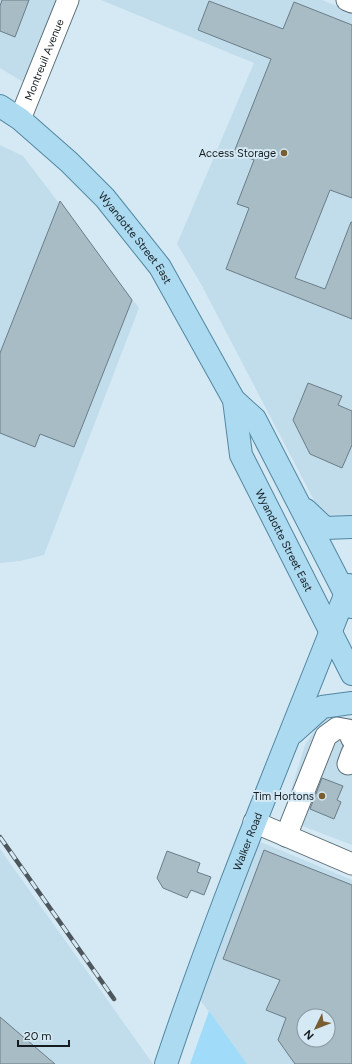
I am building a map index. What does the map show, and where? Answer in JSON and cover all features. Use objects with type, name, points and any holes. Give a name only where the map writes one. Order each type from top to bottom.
[{"type":"main road","name":"Wyandotte Street East","points":[[0,106],[20,119],[70,162],[105,198],[160,267],[234,400],[255,419],[298,502],[350,593]]},
{"type":"main road","name":"Wyandotte Street East","points":[[234,400],[241,455],[352,674]]},
{"type":"main road","points":[[298,502],[325,528],[352,527]]},
{"type":"main road","name":"Walker Road","points":[[166,1064],[184,1010],[254,822],[330,631],[350,593]]},
{"type":"main road","points":[[289,737],[322,707],[352,703]]},
{"type":"street","name":"Montreuil Avenue","points":[[20,119],[68,0]]},
{"type":"street","points":[[347,0],[352,2]]},
{"type":"street","points":[[286,836],[326,736],[337,728],[348,730],[352,739]]},
{"type":"street","points":[[254,822],[352,864]]},
{"type":"shaded area","points":[[0,0],[68,0],[33,88],[0,68]]},
{"type":"shaded area","points":[[101,0],[322,0],[352,12],[352,518],[340,520],[329,516],[318,508],[201,284],[177,244],[254,63]]},
{"type":"shaded area","points":[[0,145],[23,156],[139,308],[44,555],[20,561],[0,563]]},
{"type":"shaded area","points":[[324,715],[352,718],[352,845],[295,823],[284,812],[305,745]]},
{"type":"shaded area","points":[[258,841],[352,880],[352,1064],[247,1064],[198,997]]},
{"type":"shaded area","points":[[0,849],[153,1064],[0,1064]]},
{"type":"shaded area","points":[[209,1011],[247,1064],[190,1064]]},
{"type":"building","points":[[2,0],[29,0],[15,37],[0,31],[0,6]]},
{"type":"building","name":"Access Storage","points":[[209,1],[283,29],[294,2],[352,25],[352,198],[330,190],[295,278],[325,289],[352,222],[352,319],[226,269],[249,208],[237,204],[254,160],[234,152],[271,59],[198,30]]},
{"type":"building","points":[[60,201],[132,300],[74,447],[40,434],[35,447],[0,433],[0,353]]},
{"type":"building","points":[[308,383],[342,396],[338,405],[352,411],[352,445],[342,468],[310,454],[293,420]]},
{"type":"building","name":"Tim Hortons","points":[[322,778],[343,786],[337,800],[341,802],[334,819],[310,809]]},
{"type":"building","points":[[264,850],[352,885],[352,1064],[295,1064],[278,1040],[286,1018],[266,1010],[280,980],[223,959]]},
{"type":"building","points":[[167,851],[200,863],[197,872],[211,877],[204,895],[191,890],[187,898],[163,888],[157,878]]},
{"type":"building","points":[[0,1017],[55,1064],[0,1064]]},
{"type":"railway","points":[[0,837],[114,999]]},
{"type":"place","name":"Access Storage","points":[[284,153]]},
{"type":"place","name":"Tim Hortons","points":[[322,796]]}]
